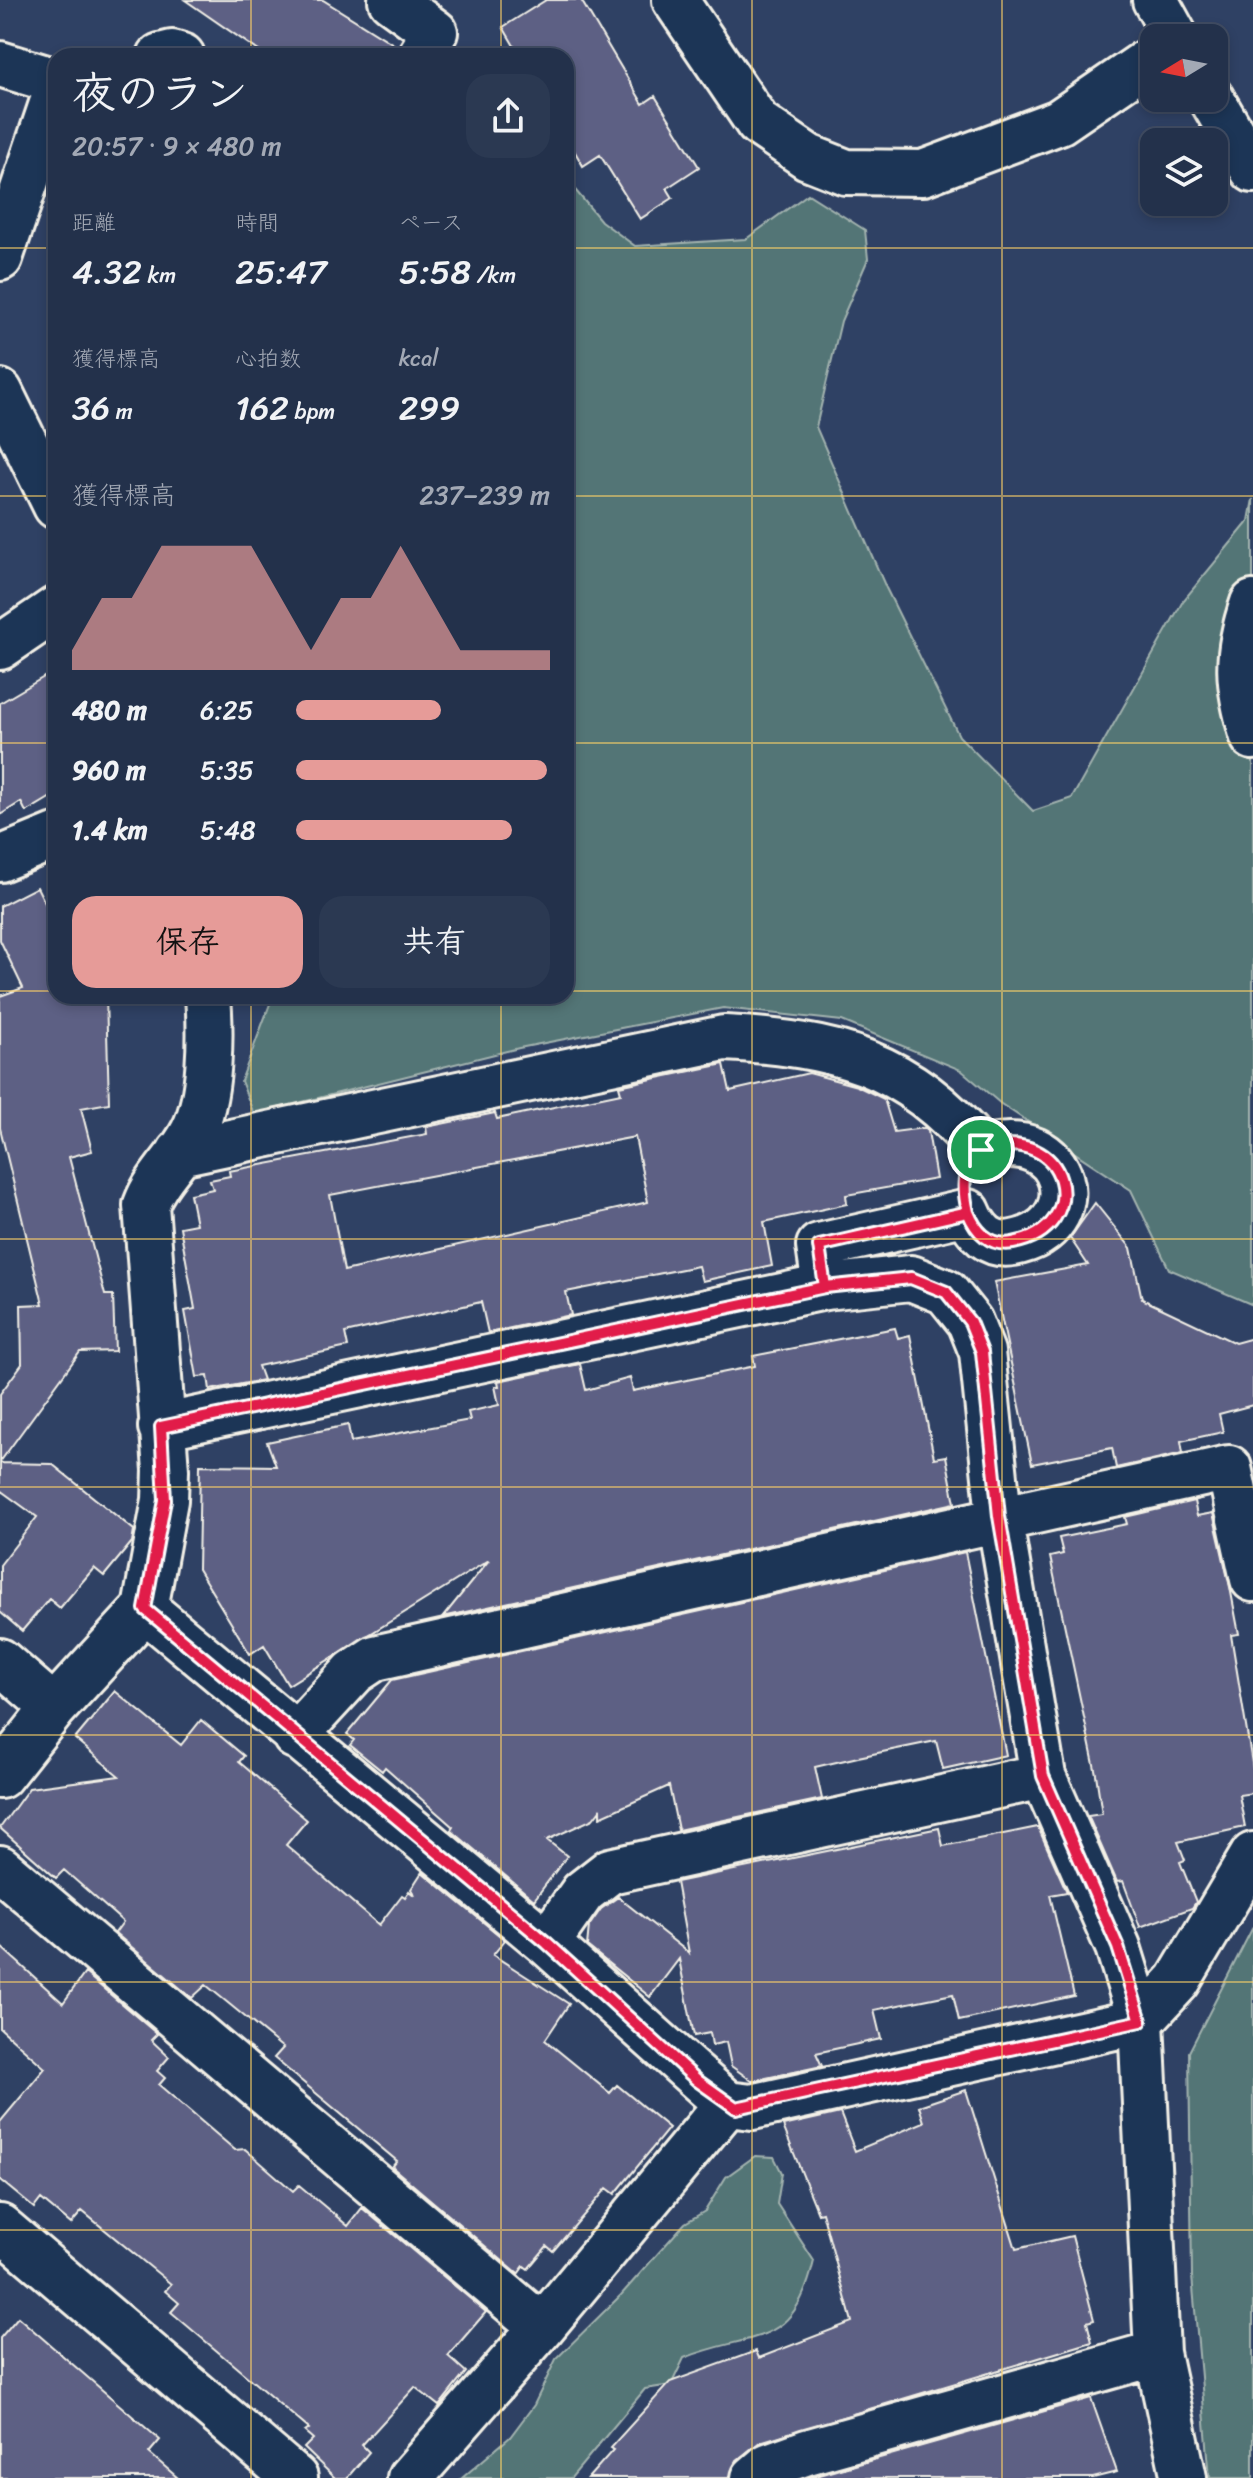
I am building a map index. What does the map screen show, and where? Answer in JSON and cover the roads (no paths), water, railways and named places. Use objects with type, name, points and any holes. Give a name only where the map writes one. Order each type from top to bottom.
[{"type":"street","points":[[391,0],[435,32],[425,48]]},
{"type":"street","points":[[675,0],[758,123],[808,157],[846,172],[923,173],[1059,122],[1140,67]]},
{"type":"street","points":[[1155,0],[1168,24]]},
{"type":"street","points":[[0,64],[48,79]]},
{"type":"street","points":[[1219,112],[1253,170]]},
{"type":"street","points":[[0,258],[48,116]]},
{"type":"street","points":[[0,392],[48,490]]},
{"type":"street","points":[[1253,603],[1240,642],[1241,699],[1253,737]]},
{"type":"street","points":[[0,647],[48,614]]},
{"type":"street","points":[[0,859],[48,839]]},
{"type":"street","points":[[0,1776],[54,1708],[145,1609],[165,1500],[146,1205],[152,1189],[194,1131],[201,1108],[211,1031],[209,1004]]},
{"type":"street","points":[[179,1153],[724,1038],[791,1041],[866,1062],[901,1077],[938,1103],[981,1150]]},
{"type":"street","points":[[1011,1144],[1034,1148],[1051,1159],[1063,1195],[1059,1210],[1040,1234],[1002,1245],[988,1240],[974,1227],[968,1212],[962,1187],[971,1161],[981,1150],[1011,1144]]},
{"type":"street","points":[[825,1287],[819,1246],[968,1212]]},
{"type":"street","points":[[161,1427],[825,1287],[911,1278],[946,1292],[970,1322],[982,1352],[999,1516],[1043,1776],[1118,1947],[1141,2021],[1157,2353],[1184,2478]]},
{"type":"street","points":[[295,1736],[354,1672],[375,1658],[999,1516],[1229,1468],[1253,1579]]},
{"type":"street","points":[[145,1609],[547,1943],[727,2104],[736,2108],[1141,2021],[1178,1981],[1253,1855]]},
{"type":"street","points":[[0,1661],[54,1708]]},
{"type":"street","points":[[547,1943],[583,1892],[610,1871],[1043,1776]]},
{"type":"street","points":[[0,1868],[542,2327]]},
{"type":"street","points":[[410,2478],[542,2327],[727,2104]]},
{"type":"street","points":[[0,2227],[295,2478]]},
{"type":"street","points":[[754,2478],[768,2466],[807,2452],[1157,2353]]}]
